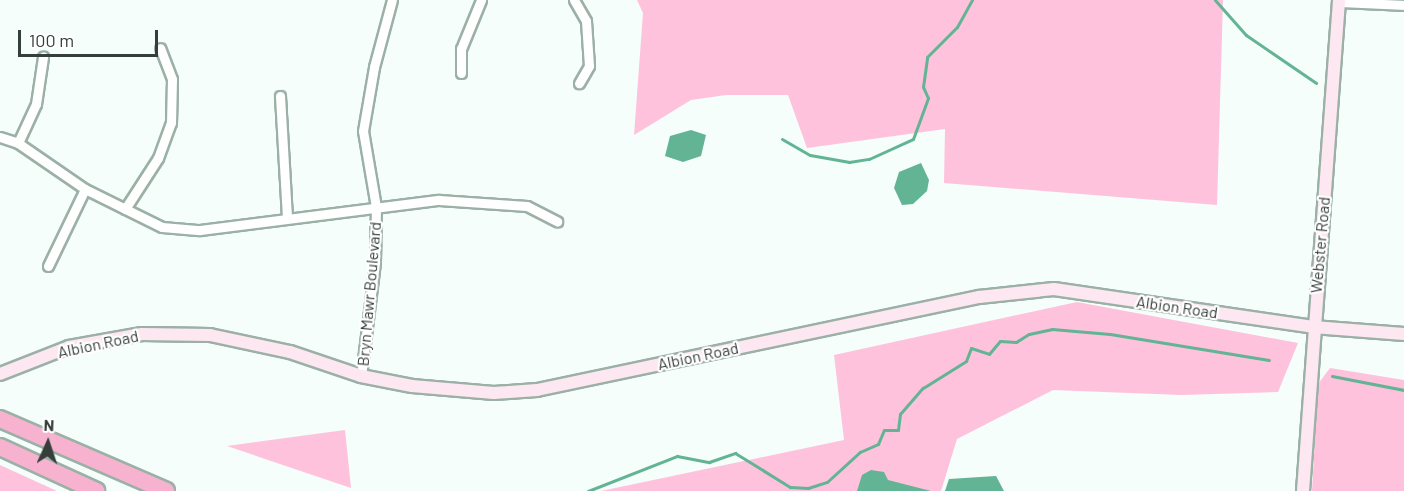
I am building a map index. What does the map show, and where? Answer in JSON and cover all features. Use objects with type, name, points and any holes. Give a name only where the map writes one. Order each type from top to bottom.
[{"type":"highway","points":[[0,419],[166,491]]},
{"type":"highway","points":[[0,447],[96,491]]},
{"type":"street","name":"Bryn Mawr Boulevard","points":[[361,376],[375,262],[376,207],[363,131],[374,68],[392,0]]},
{"type":"street","points":[[461,73],[461,49],[481,0]]},
{"type":"street","points":[[574,0],[586,21],[589,66],[579,83]]},
{"type":"street","points":[[1339,1],[1404,5]]},
{"type":"street","name":"Webster Road","points":[[1303,491],[1313,327],[1339,1]]},
{"type":"street","points":[[125,209],[158,158],[171,123],[172,79],[160,48]]},
{"type":"street","points":[[18,143],[36,104],[43,57]]},
{"type":"street","points":[[280,96],[287,216]]},
{"type":"street","points":[[0,137],[18,143],[86,189],[162,226],[200,230],[287,216],[439,200],[527,206],[557,221]]},
{"type":"street","points":[[48,266],[86,189]]},
{"type":"street","name":"Albion Road","points":[[0,374],[69,347],[141,334],[210,335],[290,352],[361,376],[451,390],[494,393],[537,390],[979,297],[1054,289],[1313,327],[1404,334]]},
{"type":"shaded area","points":[[637,0],[1223,0],[1217,205],[944,183],[945,129],[807,148],[788,95],[726,95],[691,100],[634,135],[643,13]]},
{"type":"shaded area","points":[[691,130],[706,135],[701,156],[683,162],[665,156],[670,136]]},
{"type":"shaded area","points":[[921,163],[929,180],[927,191],[913,204],[902,205],[894,188],[899,172]]},
{"type":"shaded area","points":[[1077,302],[1298,343],[1278,392],[1181,395],[1053,390],[957,439],[941,491],[601,491],[844,440],[834,355]]},
{"type":"shaded area","points":[[1330,368],[1404,380],[1404,491],[1312,491],[1318,384]]},
{"type":"shaded area","points":[[345,430],[351,488],[227,446]]},
{"type":"shaded area","points":[[0,465],[57,491],[0,491]]},
{"type":"shaded area","points":[[871,470],[884,472],[888,480],[931,491],[857,491],[862,475]]},
{"type":"shaded area","points":[[996,476],[1004,491],[945,491],[949,479]]},
{"type":"waterway","points":[[782,139],[810,155],[849,162],[869,159],[913,139],[928,98],[923,87],[927,57],[957,27],[972,0]]},
{"type":"waterway","points":[[1215,0],[1246,35],[1316,83]]},
{"type":"waterway","points":[[588,491],[677,456],[709,462],[735,453],[790,487],[808,488],[827,482],[860,452],[878,444],[884,430],[898,430],[900,414],[923,388],[966,361],[971,348],[989,354],[1000,341],[1016,342],[1029,334],[1052,329],[1110,334],[1269,360]]},
{"type":"waterway","points":[[1332,376],[1404,390]]}]
